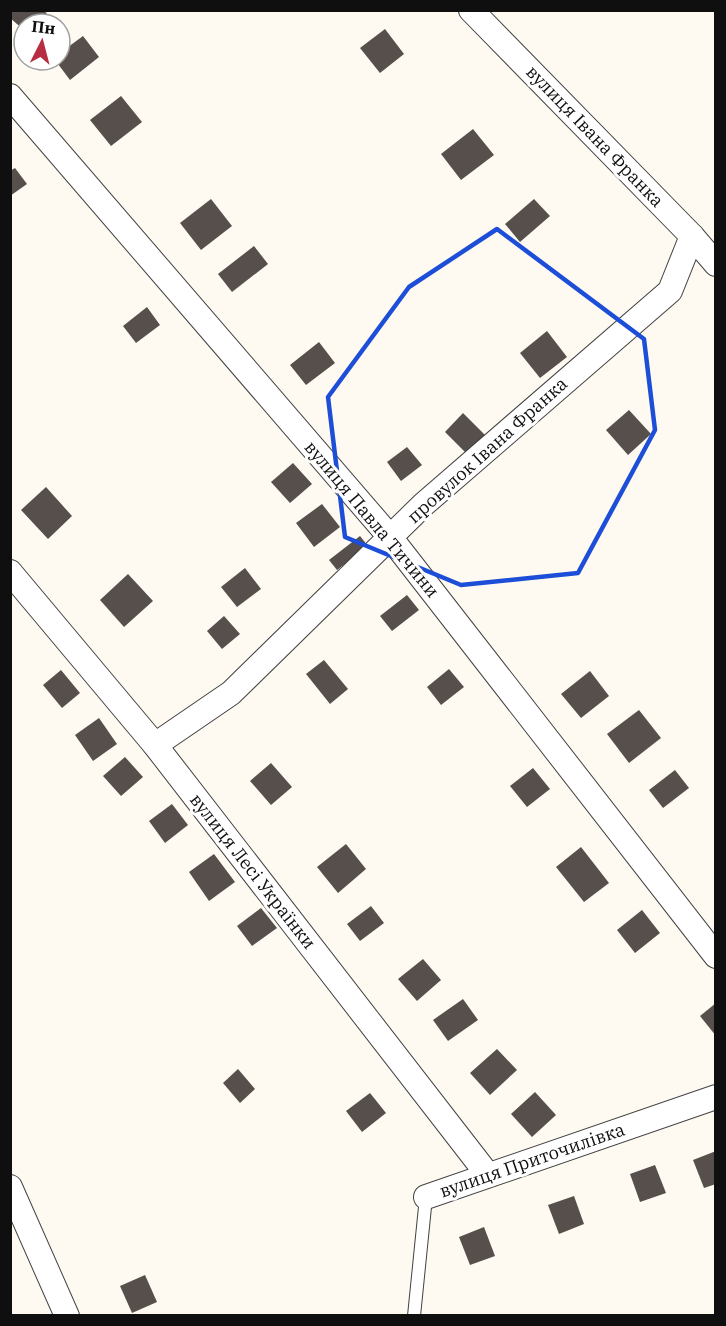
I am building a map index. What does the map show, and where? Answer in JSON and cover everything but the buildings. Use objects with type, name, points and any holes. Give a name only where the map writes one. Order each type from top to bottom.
[{"type":"street","name":"вулиця Івана Франка","points":[[471,10],[692,236],[716,264]]},
{"type":"street","name":"вулиця Павла Тичини","points":[[10,96],[390,537],[716,956]]},
{"type":"street","name":"провулок Івана Франка","points":[[155,745],[231,693],[424,504],[670,291],[692,236]]},
{"type":"street","name":"вулиця Лесі Українки","points":[[10,572],[155,745],[488,1175]]},
{"type":"street","name":"вулиця Приточилівка","points":[[426,1197],[716,1097]]},
{"type":"street","points":[[10,1187],[67,1316]]},
{"type":"lane","name":"вулиця Приточилівка","points":[[414,1316],[426,1197]]},
{"type":"highlighted area","points":[[497,229],[644,339],[655,430],[578,573],[461,585],[345,537],[328,397],[409,287]]}]
